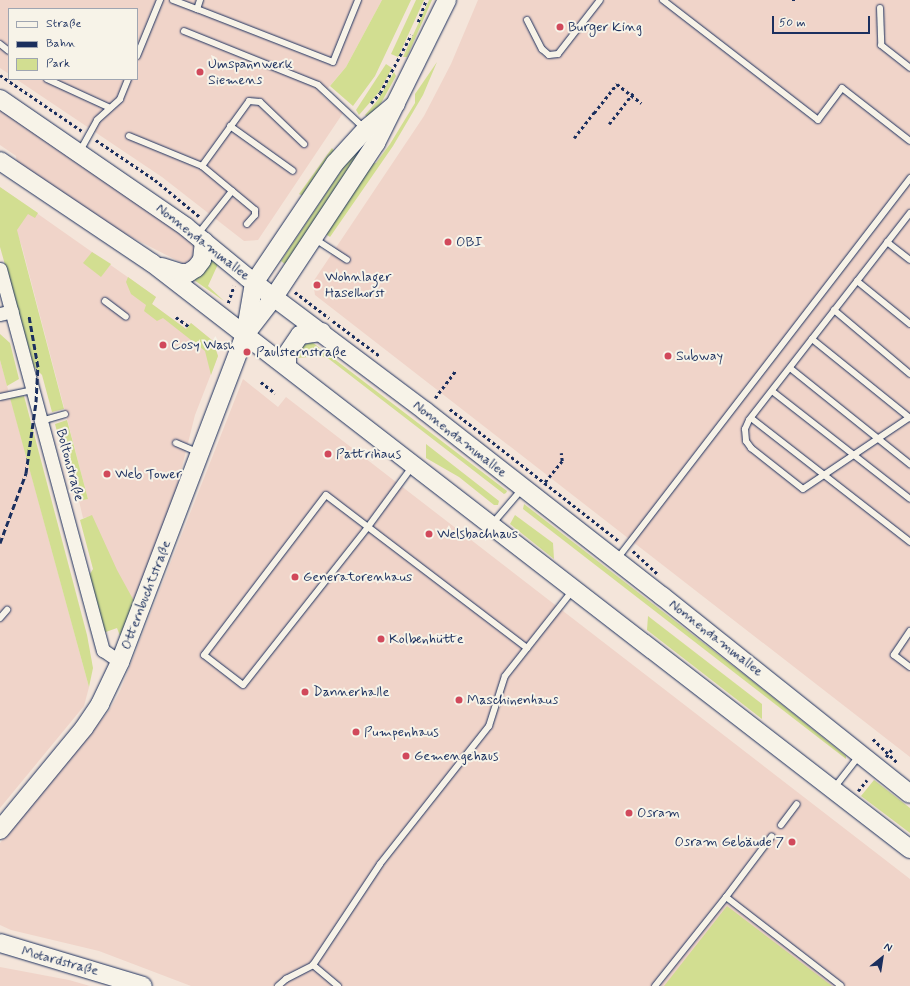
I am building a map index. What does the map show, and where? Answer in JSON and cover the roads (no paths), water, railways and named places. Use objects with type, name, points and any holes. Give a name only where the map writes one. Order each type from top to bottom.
[{"type":"main road","points":[[245,335],[274,297],[376,143],[447,0]]},
{"type":"main road","name":"Nonnendammallee","points":[[0,99],[202,233],[254,283],[322,332],[616,560],[861,754],[883,761],[910,794]]},
{"type":"main road","points":[[245,335],[254,283],[361,125],[396,104]]},
{"type":"main road","points":[[0,161],[134,255],[173,272],[188,273],[196,268],[202,260],[202,233]]},
{"type":"main road","points":[[152,263],[910,849]]},
{"type":"main road","points":[[287,366],[287,354],[300,336],[322,332]]},
{"type":"main road","name":"Otternbuchtstraße","points":[[1,825],[84,728],[100,704],[120,662],[245,335]]},
{"type":"main road","name":"Motardstraße","points":[[3,946],[143,986]]},
{"type":"street","name":"Boltonstraße","points":[[2,274],[6,313],[33,390],[103,650],[120,662]]},
{"type":"lane","points":[[138,54],[160,0]]},
{"type":"lane","points":[[173,0],[333,62],[358,0]]},
{"type":"lane","points":[[196,9],[200,0]]},
{"type":"lane","points":[[526,20],[542,49],[549,55],[558,54],[600,0]]},
{"type":"lane","points":[[662,0],[818,120],[842,88],[910,141]]},
{"type":"lane","points":[[880,8],[881,45],[910,68]]},
{"type":"lane","points":[[184,31],[318,85],[361,125]]},
{"type":"lane","points":[[0,44],[8,50]]},
{"type":"lane","points":[[49,80],[110,108]]},
{"type":"lane","points":[[80,152],[97,120],[120,99],[128,80]]},
{"type":"lane","points":[[202,166],[247,102],[260,102],[304,144]]},
{"type":"lane","points":[[230,126],[293,171]]},
{"type":"lane","points":[[129,136],[202,166],[256,212],[247,224]]},
{"type":"lane","points":[[616,560],[910,178]]},
{"type":"lane","points":[[202,233],[232,191]]},
{"type":"lane","points":[[812,339],[909,417],[803,489],[751,448],[746,440],[745,429],[751,418],[834,310],[910,213]]},
{"type":"lane","points":[[313,238],[347,260]]},
{"type":"lane","points":[[887,242],[910,260]]},
{"type":"lane","points":[[857,281],[910,324]]},
{"type":"lane","points":[[105,301],[126,317]]},
{"type":"lane","points":[[834,310],[910,374]]},
{"type":"lane","points":[[790,368],[910,464]]},
{"type":"lane","points":[[0,397],[33,390]]},
{"type":"lane","points":[[772,391],[852,456],[910,499]]},
{"type":"lane","points":[[41,421],[65,414]]},
{"type":"lane","points":[[751,418],[823,476],[910,542]]},
{"type":"lane","points":[[176,443],[200,454]]},
{"type":"lane","points":[[414,466],[368,527],[243,685],[204,655],[326,495],[368,527],[527,648]]},
{"type":"lane","points":[[491,525],[523,488]]},
{"type":"lane","points":[[278,986],[286,979],[313,965],[380,864],[489,726],[505,676],[573,589]]},
{"type":"lane","points":[[0,618],[6,610]]},
{"type":"lane","points":[[910,631],[894,655],[910,667]]},
{"type":"lane","points":[[833,789],[861,754]]},
{"type":"lane","points":[[781,825],[796,804]]},
{"type":"lane","points":[[655,986],[726,897],[772,836]]},
{"type":"lane","points":[[726,897],[841,986]]},
{"type":"lane","points":[[313,965],[338,986]]},
{"type":"railway","points":[[0,543],[26,473],[36,402],[38,367],[29,316]]},
{"type":"place","name":"Burger King","points":[[560,27]]},
{"type":"place","name":"Umspannwerk Siemens","points":[[200,72]]},
{"type":"place","name":"OBI","points":[[448,242]]},
{"type":"place","name":"Wohnlager Haselhorst","points":[[317,285]]},
{"type":"place","name":"Cosy Wash","points":[[163,345]]},
{"type":"place","name":"Paulsternstraße","points":[[247,352]]},
{"type":"place","name":"Subway","points":[[668,356]]},
{"type":"place","name":"Pattrihaus","points":[[328,454]]},
{"type":"place","name":"Web Tower","points":[[107,474]]},
{"type":"place","name":"Welsbachhaus","points":[[429,534]]},
{"type":"place","name":"Generatorenhaus","points":[[295,577]]},
{"type":"place","name":"Kolbenhütte","points":[[381,639]]},
{"type":"place","name":"Dannerhalle","points":[[305,692]]},
{"type":"place","name":"Maschinenhaus","points":[[459,700]]},
{"type":"place","name":"Pumpenhaus","points":[[356,732]]},
{"type":"place","name":"Gemengehaus","points":[[406,756]]},
{"type":"place","name":"Osram","points":[[629,813]]},
{"type":"place","name":"Osram Gebäude 7","points":[[792,842]]}]
